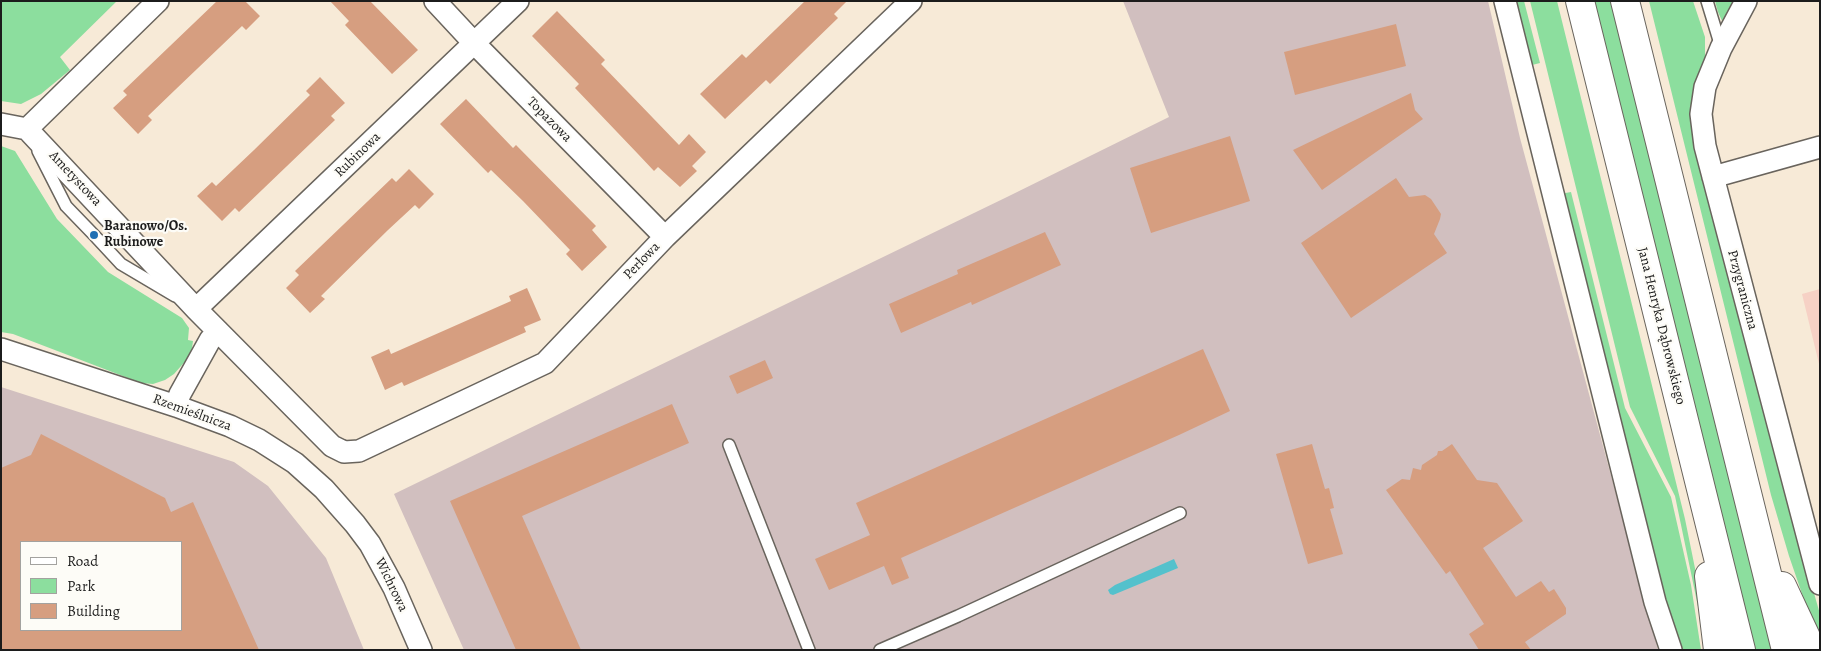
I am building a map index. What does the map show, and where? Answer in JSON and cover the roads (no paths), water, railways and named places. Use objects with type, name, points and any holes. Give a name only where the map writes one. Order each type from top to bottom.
[{"type":"main road","name":"Jana Henryka Dąbrowskiego","points":[[1580,1],[1741,650]]},
{"type":"main road","points":[[1625,1],[1786,650]]},
{"type":"main road","points":[[1702,490],[1712,611],[1718,650]]},
{"type":"main road","points":[[1758,535],[1812,650]]},
{"type":"street","points":[[1,124],[27,129],[158,1]]},
{"type":"street","name":"Topazowa","points":[[435,1],[665,237]]},
{"type":"street","name":"Rubinowa","points":[[196,309],[518,1]]},
{"type":"street","name":"Perłowa","points":[[332,446],[344,452],[359,451],[545,363],[665,237],[911,1]]},
{"type":"street","points":[[1505,1],[1655,602],[1671,650]]},
{"type":"street","name":"Przygraniczna","points":[[1746,1],[1721,48],[1705,87],[1701,114],[1705,146],[1820,584]]},
{"type":"street","name":"Ametystowa","points":[[27,129],[196,309],[332,446]]},
{"type":"street","points":[[1712,177],[1820,147]]},
{"type":"street","points":[[176,406],[180,394],[218,331]]},
{"type":"street","name":"Rzemieślnicza","points":[[1,349],[176,406],[230,426],[259,440],[295,463],[324,489],[355,524]]},
{"type":"street","name":"Wichrowa","points":[[355,524],[381,564],[421,650]]},
{"type":"lane","points":[[1706,1],[1721,48]]},
{"type":"lane","points":[[729,445],[809,650]]},
{"type":"lane","points":[[880,650],[1180,513]]},
{"type":"water","points":[[1174,559],[1178,568],[1113,595],[1110,594],[1108,590],[1115,585]]},
{"type":"place","name":"Baranowo/Os. Rubinowe","points":[[94,235]]}]
